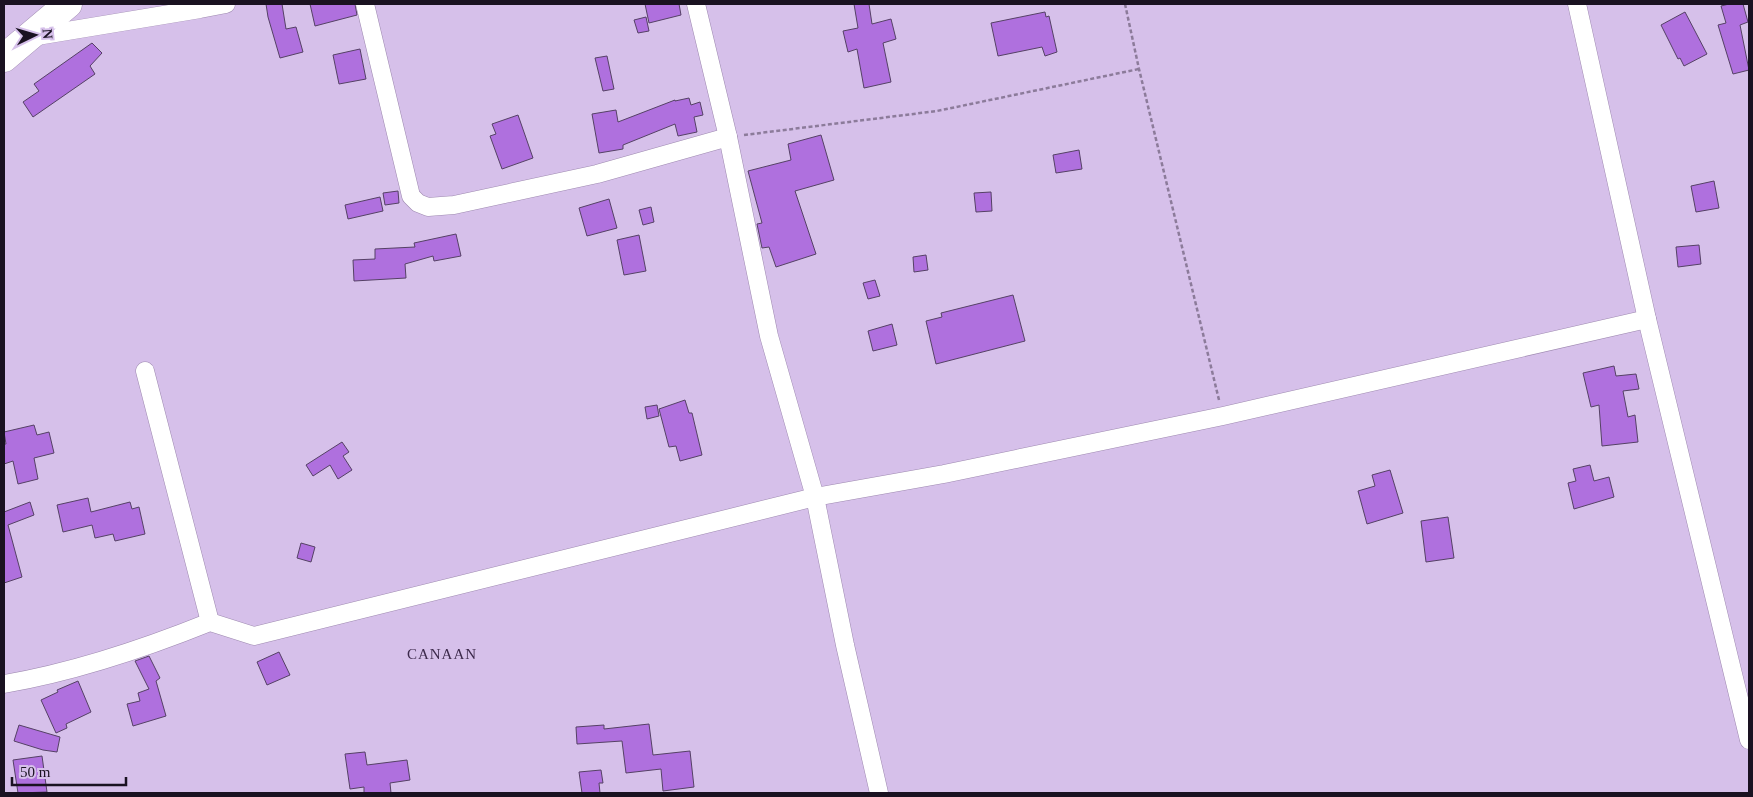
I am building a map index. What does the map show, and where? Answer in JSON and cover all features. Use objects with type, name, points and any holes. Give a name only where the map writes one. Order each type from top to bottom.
[{"type":"main road","points":[[4,58],[59,9]]},
{"type":"street","points":[[28,37],[226,4]]},
{"type":"street","points":[[365,4],[411,196],[418,203],[428,207],[454,205],[597,174],[728,137]]},
{"type":"street","points":[[696,4],[728,137],[769,336],[815,497],[845,645],[879,793]]},
{"type":"street","points":[[1577,4],[1647,319],[1749,740]]},
{"type":"street","points":[[4,684],[44,677],[128,652],[210,622],[254,636],[815,497],[944,474],[1223,416],[1647,319]]},
{"type":"street","points":[[145,372],[210,622]]},
{"type":"path","points":[[1125,4],[1223,416]]},
{"type":"path","points":[[728,137],[937,111],[1139,69]]},
{"type":"building","points":[[266,4],[282,4],[286,29],[296,27],[303,52],[280,58]]},
{"type":"building","points":[[310,4],[355,4],[357,15],[315,26]]},
{"type":"building","points":[[645,4],[679,4],[681,15],[649,23]]},
{"type":"building","points":[[854,4],[869,4],[872,24],[891,19],[896,39],[883,43],[891,82],[864,88],[857,49],[848,52],[843,31],[858,28]]},
{"type":"building","points":[[1743,4],[1748,22],[1740,25],[1749,70],[1733,74],[1718,25],[1726,23],[1721,6]]},
{"type":"building","points":[[1045,12],[1046,17],[1049,16],[1057,52],[1045,56],[1042,47],[998,56],[991,23]]},
{"type":"building","points":[[1685,12],[1707,54],[1684,66],[1680,58],[1678,59],[1661,25]]},
{"type":"building","points":[[646,17],[649,31],[638,33],[634,20]]},
{"type":"building","points":[[92,43],[102,53],[90,66],[95,74],[33,117],[23,102],[39,91],[34,84]]},
{"type":"building","points":[[360,49],[366,79],[339,84],[333,55]]},
{"type":"building","points":[[607,56],[614,89],[603,91],[595,58]]},
{"type":"building","points":[[689,98],[691,105],[700,102],[703,115],[694,117],[697,132],[678,136],[675,124],[623,145],[623,149],[599,153],[592,114],[616,110],[618,122],[675,100]]},
{"type":"building","points":[[518,115],[533,158],[502,169],[490,136],[496,134],[492,124]]},
{"type":"building","points":[[821,135],[834,180],[795,191],[816,254],[776,267],[769,247],[762,248],[757,224],[762,223],[748,171],[791,160],[788,144]]},
{"type":"building","points":[[1079,150],[1082,169],[1056,173],[1053,155]]},
{"type":"building","points":[[1714,181],[1719,208],[1696,212],[1691,186]]},
{"type":"building","points":[[398,191],[399,203],[385,205],[383,193]]},
{"type":"building","points":[[991,192],[992,211],[976,212],[974,193]]},
{"type":"building","points":[[380,197],[383,211],[348,219],[345,205]]},
{"type":"building","points":[[609,199],[617,228],[587,236],[579,208]]},
{"type":"building","points":[[651,207],[654,222],[643,225],[639,210]]},
{"type":"building","points":[[456,234],[461,256],[434,261],[433,256],[405,264],[406,278],[354,281],[353,260],[375,259],[375,249],[415,247],[414,243]]},
{"type":"building","points":[[639,235],[646,271],[624,275],[617,240]]},
{"type":"building","points":[[1699,245],[1701,264],[1678,267],[1676,247]]},
{"type":"building","points":[[926,255],[928,270],[914,272],[913,257]]},
{"type":"building","points":[[875,280],[880,296],[868,299],[863,283]]},
{"type":"building","points":[[1013,295],[1025,341],[936,364],[926,321],[942,317],[941,313]]},
{"type":"building","points":[[892,324],[897,345],[873,351],[868,331]]},
{"type":"building","points":[[1614,366],[1616,376],[1636,374],[1639,389],[1623,391],[1628,417],[1635,415],[1638,442],[1602,446],[1599,405],[1591,407],[1583,373]]},
{"type":"building","points":[[685,400],[689,413],[692,413],[702,455],[680,461],[676,446],[669,447],[659,409]]},
{"type":"building","points":[[657,405],[659,416],[647,419],[645,407]]},
{"type":"building","points":[[34,425],[37,435],[49,432],[54,453],[34,458],[38,479],[18,484],[13,461],[4,464],[4,444],[6,444],[4,432]]},
{"type":"building","points":[[342,442],[349,452],[343,456],[352,470],[338,479],[330,465],[313,476],[306,465]]},
{"type":"building","points":[[1590,465],[1594,481],[1609,477],[1614,497],[1574,509],[1568,483],[1576,481],[1573,469]]},
{"type":"building","points":[[1390,470],[1403,513],[1367,524],[1358,491],[1375,486],[1372,475]]},
{"type":"building","points":[[88,498],[91,512],[130,502],[132,509],[139,507],[145,534],[115,541],[113,534],[95,538],[92,525],[63,532],[57,505]]},
{"type":"building","points":[[30,502],[34,515],[8,525],[22,577],[4,583],[4,512]]},
{"type":"building","points":[[1448,517],[1454,558],[1426,562],[1421,521]]},
{"type":"building","points":[[301,543],[315,547],[311,562],[297,558]]},
{"type":"building","points":[[279,652],[290,675],[267,685],[257,662]]},
{"type":"building","points":[[149,656],[160,678],[156,681],[166,716],[133,726],[127,704],[140,701],[138,693],[149,689],[135,661]]},
{"type":"building","points":[[78,681],[91,712],[66,724],[67,728],[56,733],[41,700],[58,692],[57,690]]},
{"type":"building","points":[[649,724],[653,755],[690,751],[694,787],[663,791],[661,769],[626,773],[622,741],[577,744],[576,727],[604,725],[604,729]]},
{"type":"building","points":[[19,725],[60,737],[57,752],[43,750],[14,741]]},
{"type":"building","points":[[365,752],[367,765],[407,760],[410,780],[390,783],[391,793],[364,793],[364,787],[350,789],[345,754]]},
{"type":"building","points":[[42,756],[47,792],[18,793],[13,760]]},
{"type":"building","points":[[601,770],[603,783],[599,783],[600,793],[582,793],[579,772]]},
{"type":"district","name":"CANAAN","points":[[442,654]]}]
